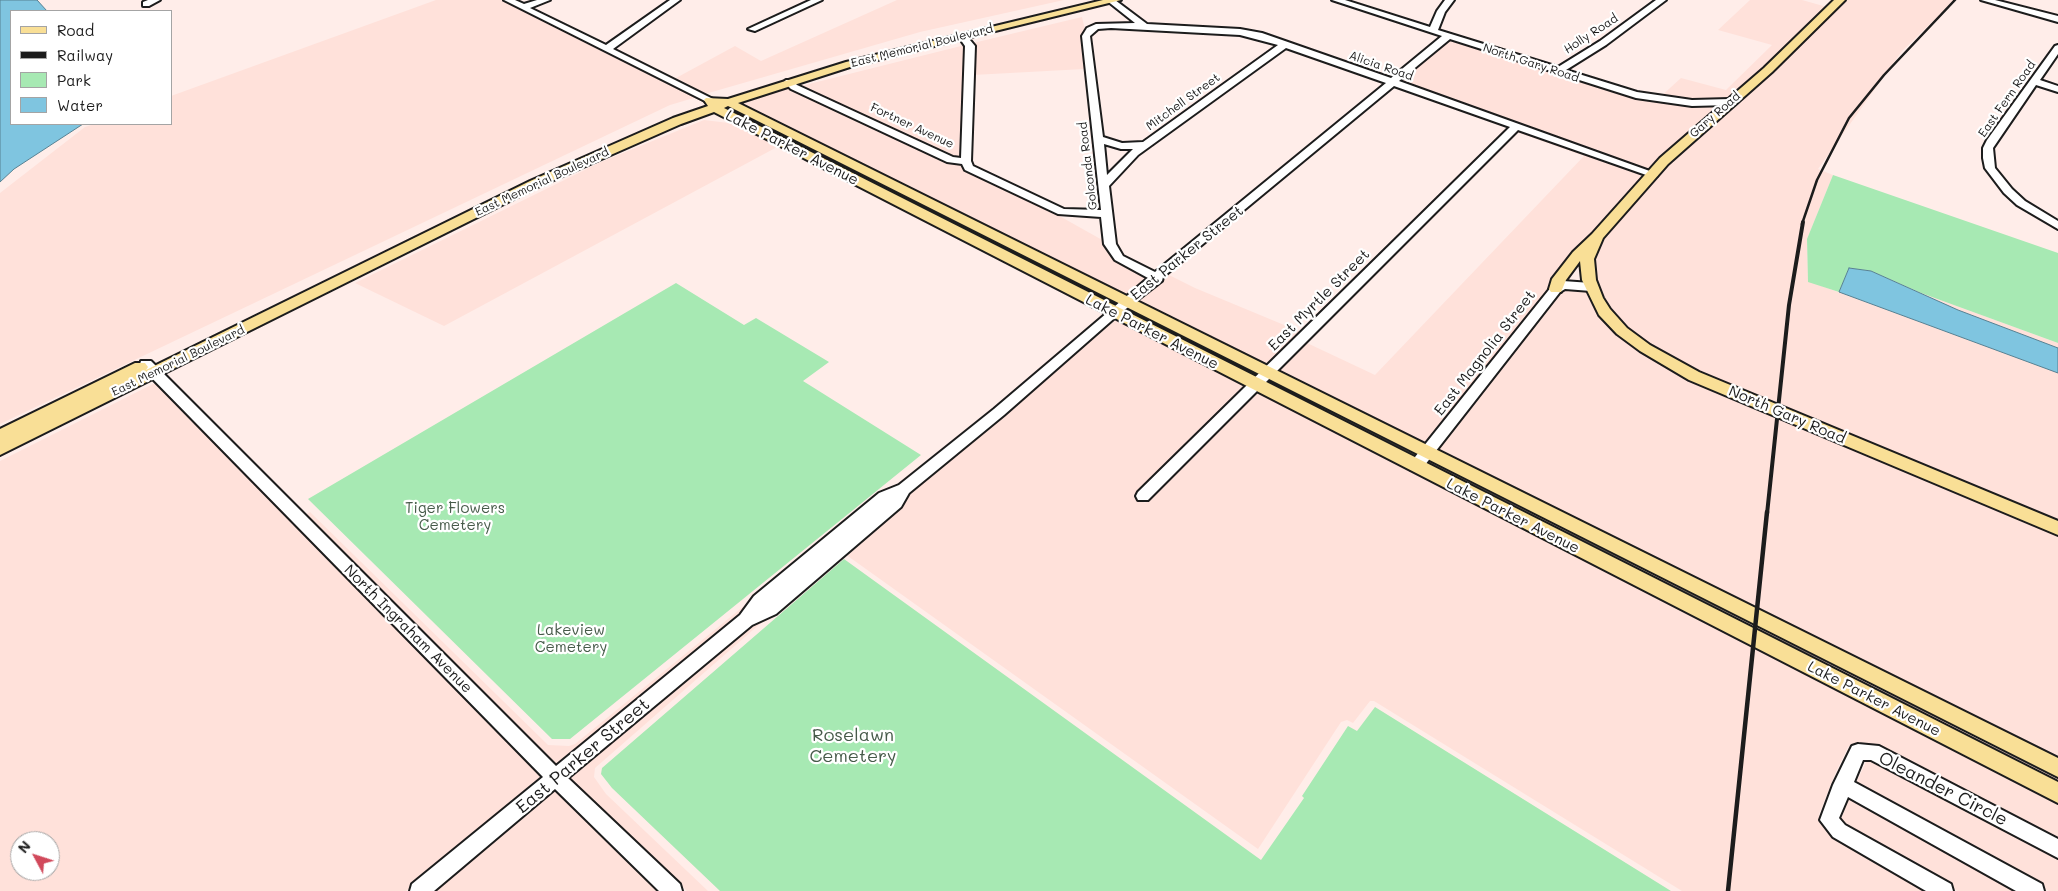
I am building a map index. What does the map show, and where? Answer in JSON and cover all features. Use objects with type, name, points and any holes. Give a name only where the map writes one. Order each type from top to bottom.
[{"type":"main road","name":"East Memorial Boulevard","points":[[0,450],[150,369],[448,215],[600,144],[868,52],[1087,0]]},
{"type":"main road","name":"East Memorial Boulevard","points":[[0,436],[150,369],[566,169],[677,122],[712,104],[728,102],[789,82],[962,36],[1113,0]]},
{"type":"main road","name":"Gary Road","points":[[1597,237],[1653,174],[1707,122],[1788,52],[1840,0]]},
{"type":"main road","name":"Lake Parker Avenue","points":[[728,102],[1269,373],[1422,459],[2058,793]]},
{"type":"main road","name":"Lake Parker Avenue","points":[[712,104],[740,122],[1257,385],[1422,459],[2058,768]]},
{"type":"main road","points":[[677,122],[714,117],[740,122]]},
{"type":"main road","points":[[421,240],[424,233],[448,215]]},
{"type":"main road","points":[[1556,290],[1558,279],[1578,255],[1597,237]]},
{"type":"main road","name":"North Gary Road","points":[[1597,237],[1587,259],[1591,287],[1599,304],[1622,331],[1645,348],[1681,370],[2058,528]]},
{"type":"street","points":[[146,4],[156,0]]},
{"type":"street","points":[[508,0],[522,4],[536,14],[608,48],[712,104]]},
{"type":"street","points":[[522,4],[531,0]]},
{"type":"street","points":[[522,4],[547,0]]},
{"type":"street","points":[[536,14],[540,6],[547,0]]},
{"type":"street","points":[[608,48],[676,0]]},
{"type":"street","points":[[752,30],[818,0]]},
{"type":"street","points":[[1113,0],[1144,26]]},
{"type":"street","name":"North Gary Road","points":[[1336,0],[1621,92],[1656,100],[1692,103],[1730,102]]},
{"type":"street","points":[[1433,32],[1440,11],[1450,0]]},
{"type":"street","name":"Holly Road","points":[[1558,71],[1627,27],[1662,0]]},
{"type":"street","points":[[1985,0],[2058,19]]},
{"type":"street","name":"Alicia Road","points":[[1093,28],[1111,25],[1144,26],[1246,33],[1653,174]]},
{"type":"street","name":"Golconda Road","points":[[1093,28],[1086,36],[1106,214],[1114,251],[1119,258],[1158,278]]},
{"type":"street","points":[[962,36],[970,46],[966,161]]},
{"type":"street","name":"East Parker Street","points":[[419,891],[746,620],[770,609],[896,503],[904,489],[999,412],[1114,312],[1158,278],[1448,36]]},
{"type":"street","name":"Mitchell Street","points":[[1103,186],[1134,153],[1284,45]]},
{"type":"street","name":"East Fern Road","points":[[2058,48],[1988,148],[1990,168],[2008,192],[2058,226]]},
{"type":"street","points":[[2035,81],[2058,89]]},
{"type":"street","name":"Fortner Avenue","points":[[789,82],[940,155],[952,160],[966,161],[969,168],[1062,212],[1106,214]]},
{"type":"street","name":"East Myrtle Street","points":[[1143,496],[1516,126]]},
{"type":"street","points":[[1097,138],[1121,146],[1145,145]]},
{"type":"street","name":"East Magnolia Street","points":[[1422,459],[1556,290],[1563,285],[1591,287]]},
{"type":"street","name":"North Ingraham Avenue","points":[[150,369],[556,778],[673,891]]},
{"type":"street","name":"Oleander Circle","points":[[1944,891],[1839,831],[1829,820],[1842,785],[1858,752],[1873,752],[2058,849]]},
{"type":"street","points":[[1842,785],[2035,891]]},
{"type":"shaded area","points":[[436,0],[502,0],[697,97],[670,105],[0,424],[0,193],[85,127],[91,125],[172,125],[172,96]]},
{"type":"shaded area","points":[[897,0],[1064,0],[920,32],[705,94],[676,78],[735,46],[761,61]]},
{"type":"shaded area","points":[[1750,0],[1802,0],[1827,7],[1763,69],[1725,100],[1659,98],[1681,78],[1726,90],[1772,45],[1718,30]]},
{"type":"shaded area","points":[[1847,0],[1955,0],[1902,51],[1818,169],[1833,175],[1807,239],[1808,281],[2058,373],[2058,524],[1672,361],[1628,330],[1605,304],[1596,281],[1593,261],[1603,239],[1670,163],[1712,123],[1737,105],[1773,72]]},
{"type":"shaded area","points":[[1082,17],[1085,30],[1082,36],[1084,69],[973,75],[975,46],[973,43]]},
{"type":"shaded area","points":[[1450,39],[1635,98],[1693,105],[1720,105],[1649,170],[1399,83]]},
{"type":"shaded area","points":[[965,45],[961,158],[943,153],[801,86]]},
{"type":"shaded area","points":[[791,88],[962,164],[966,170],[973,174],[1047,209],[1104,241],[1108,252],[1114,259],[1150,278],[1125,297],[740,105],[762,95]]},
{"type":"shaded area","points":[[732,108],[1118,302],[1112,307],[726,110]]},
{"type":"shaded area","points":[[704,120],[737,124],[779,146],[444,326],[355,283],[601,162]]},
{"type":"shaded area","points":[[1519,129],[1646,174],[1553,276],[1548,289],[1424,445],[1278,373],[1307,343],[1375,375],[1584,156],[1516,132]]},
{"type":"shaded area","points":[[1169,275],[1195,288],[1301,332],[1266,367],[1135,302]]},
{"type":"shaded area","points":[[1568,289],[1587,290],[1598,312],[1631,343],[2058,533],[2058,761],[1437,452],[1560,294]]},
{"type":"shaded area","points":[[1921,293],[2058,343],[2058,348],[1958,310]]},
{"type":"shaded area","points":[[1117,319],[1248,385],[1133,496],[1145,503],[1259,391],[2058,799],[2058,842],[1875,746],[1852,744],[1848,747],[1835,774],[1819,814],[1821,822],[1831,833],[1931,891],[1682,891],[1374,701],[1370,701],[1353,723],[1347,720],[1341,722],[1258,849],[845,554],[902,506],[912,490]]},
{"type":"shaded area","points":[[155,383],[544,778],[406,891],[0,891],[0,461]]},
{"type":"shaded area","points":[[1431,459],[2058,774],[2058,786],[1426,466]]},
{"type":"shaded area","points":[[310,512],[548,745],[569,746],[575,744],[750,601],[736,620],[558,767],[305,515]]},
{"type":"shaded area","points":[[769,616],[595,768],[594,777],[606,794],[708,891],[687,891],[568,777],[748,628]]},
{"type":"shaded area","points":[[1867,760],[1875,760],[2058,856],[2058,891],[2049,891],[1855,785]]},
{"type":"shaded area","points":[[554,789],[659,891],[432,891]]},
{"type":"shaded area","points":[[1850,796],[2021,891],[1958,891],[1844,826],[1840,822]]},
{"type":"green space","points":[[1833,175],[2058,253],[2058,343],[1921,293],[1871,271],[1849,268],[1839,292],[1808,282],[1807,239]]},
{"type":"green space","points":[[676,283],[744,325],[756,318],[829,362],[803,381],[921,455],[570,739],[552,739],[308,499]]},
{"type":"green space","name":"Roselawn Cemetery","points":[[844,559],[1261,860],[1304,798],[1302,796],[1348,726],[1357,731],[1375,707],[1671,891],[720,891],[612,788],[601,774],[602,768]]},
{"type":"water","points":[[0,0],[37,0],[46,10],[10,10],[10,125],[81,125],[14,169],[0,182]]},
{"type":"water","points":[[1849,268],[1871,271],[1958,310],[2058,348],[2058,373],[1839,292]]},
{"type":"railway","points":[[1802,224],[1817,180],[1849,118],[1884,75],[1955,0]]},
{"type":"railway","points":[[1767,514],[1789,305],[1803,222]]},
{"type":"railway","points":[[1728,891],[1767,512]]},
{"type":"park label","name":"Tiger Flowers Cemetery","points":[[455,516]]},
{"type":"park label","name":"Lakeview Cemetery","points":[[571,638]]}]
